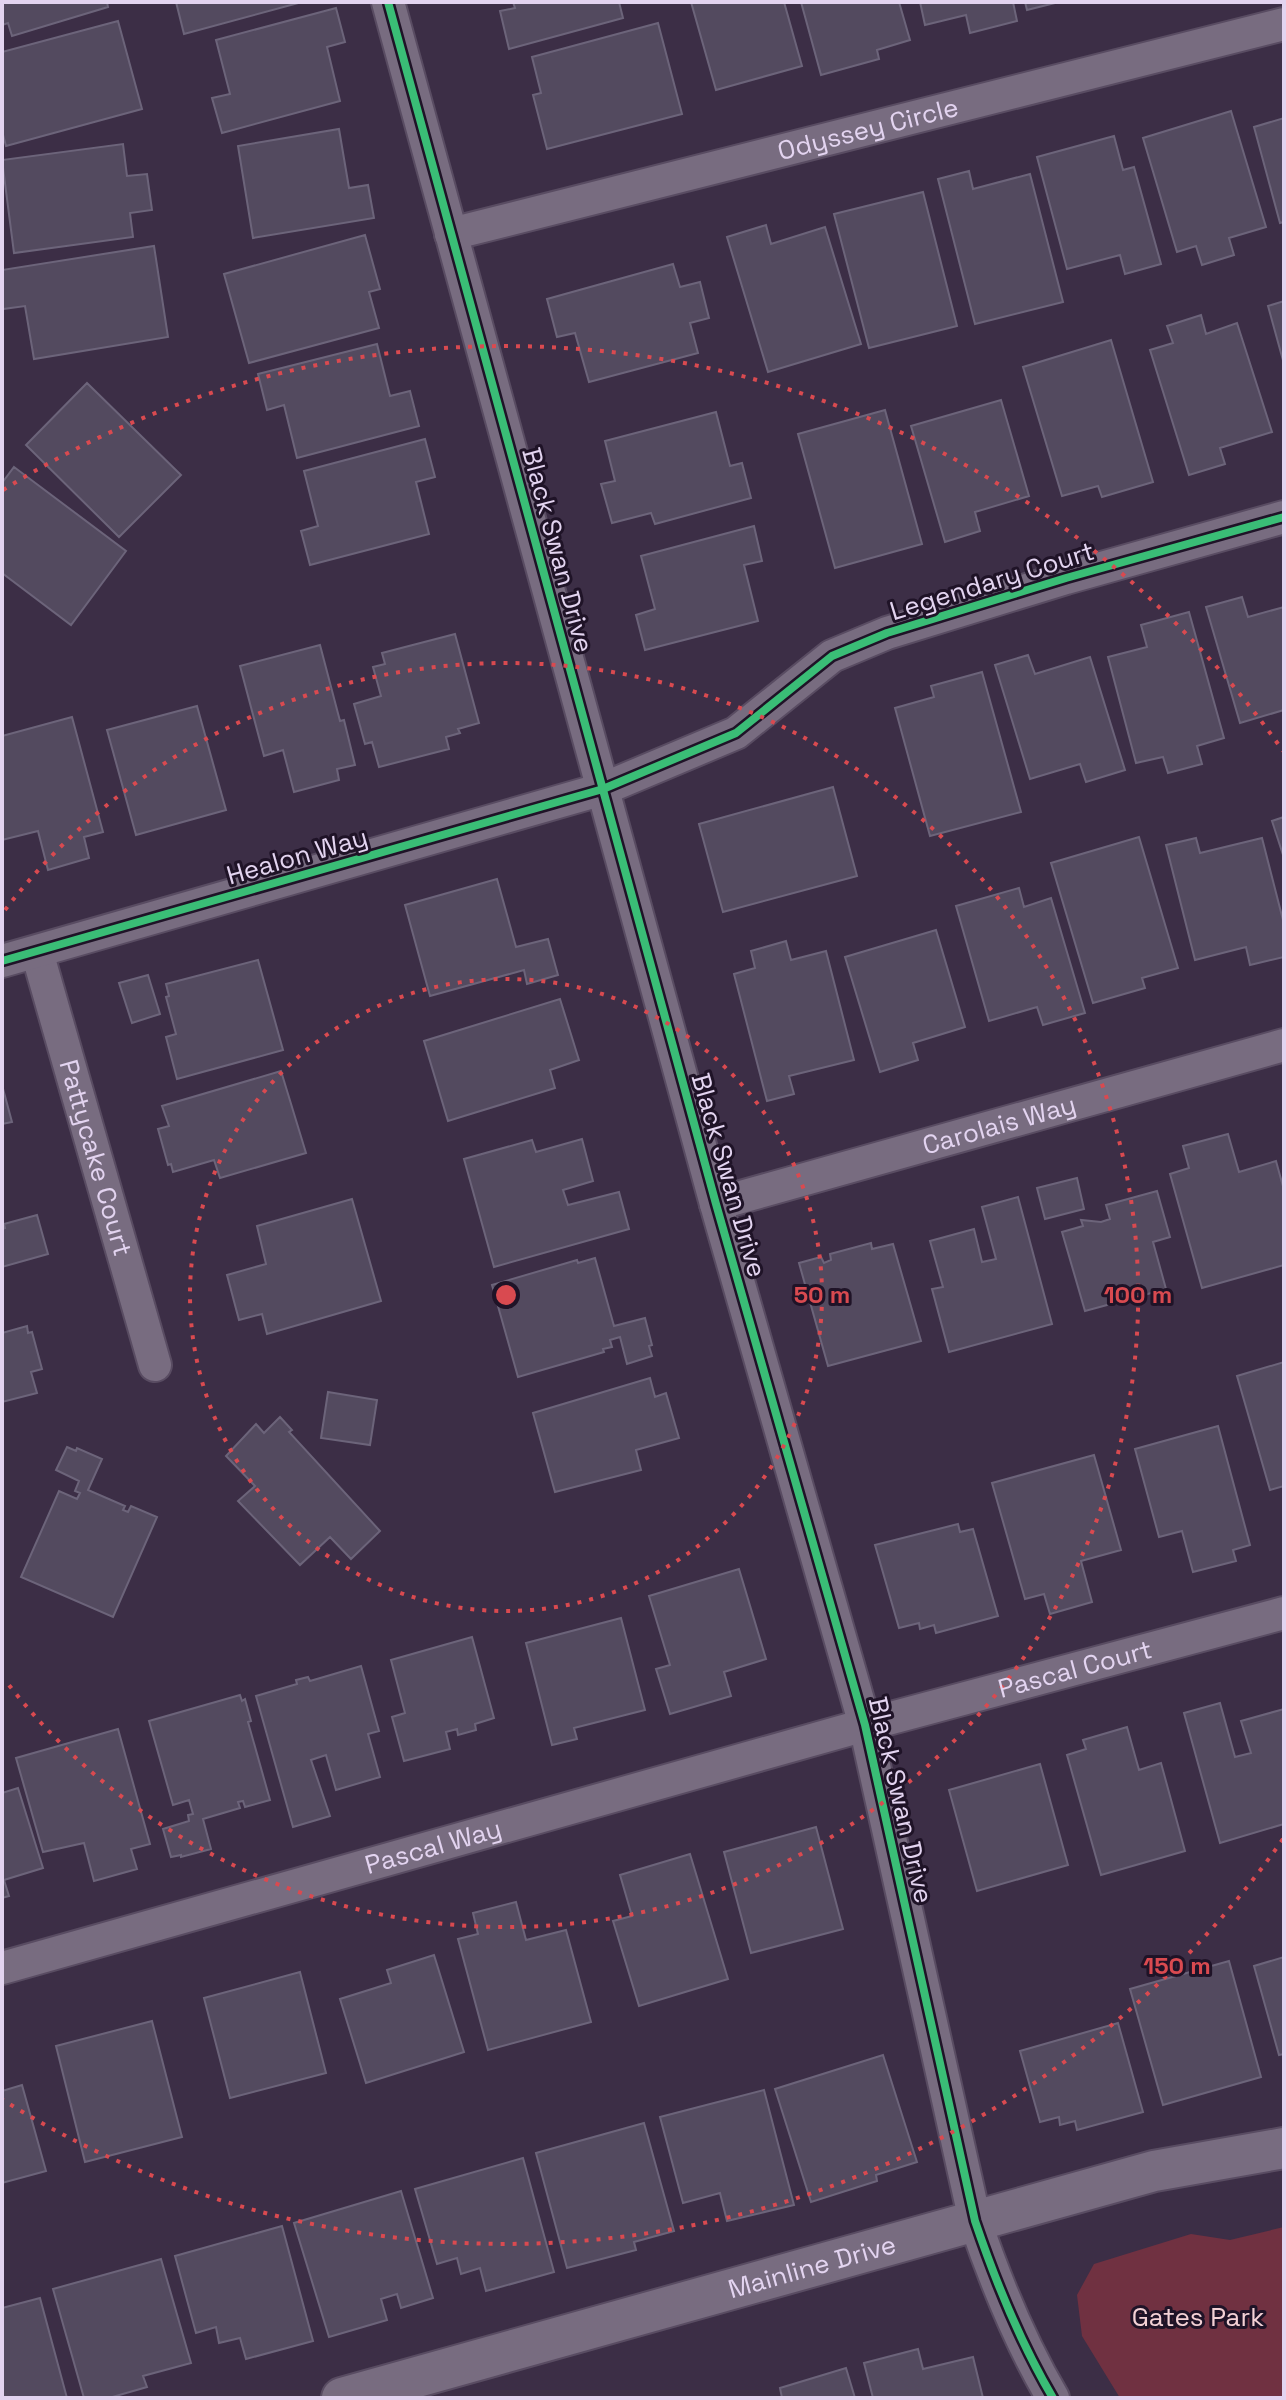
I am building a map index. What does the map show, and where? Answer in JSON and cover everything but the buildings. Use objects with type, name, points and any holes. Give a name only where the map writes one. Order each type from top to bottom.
[{"type":"street","name":"Black Swan Drive","points":[[388,2],[716,1204],[865,1725],[975,2221],[998,2288],[1032,2362],[1053,2398]]},
{"type":"street","name":"Odyssey Circle","points":[[451,234],[1284,24]]},
{"type":"street","name":"Legendary Court","points":[[603,789],[736,733],[832,656],[887,633],[1066,578],[1284,517]]},
{"type":"street","name":"Healon Way","points":[[2,961],[603,789]]},
{"type":"street","name":"Pattycake Court","points":[[37,952],[155,1365]]},
{"type":"street","name":"Carolais Way","points":[[716,1204],[1284,1045]]},
{"type":"street","name":"Pascal Court","points":[[865,1725],[1284,1613]]},
{"type":"street","name":"Pascal Way","points":[[2,1968],[865,1725]]},
{"type":"street","name":"Mainline Drive","points":[[342,2398],[1154,2171],[1284,2148]]},
{"type":"green space","name":"Gates Park","points":[[1284,2227],[1284,2398],[1120,2398],[1082,2336],[1077,2295],[1094,2264],[1191,2234],[1230,2240]]},
{"type":"cycle path","points":[[388,2],[716,1204],[865,1725],[975,2221],[1010,2312],[1053,2398]]},
{"type":"cycle path","points":[[2,961],[603,789],[736,733],[832,656],[887,633],[1066,578],[1284,517]]}]
